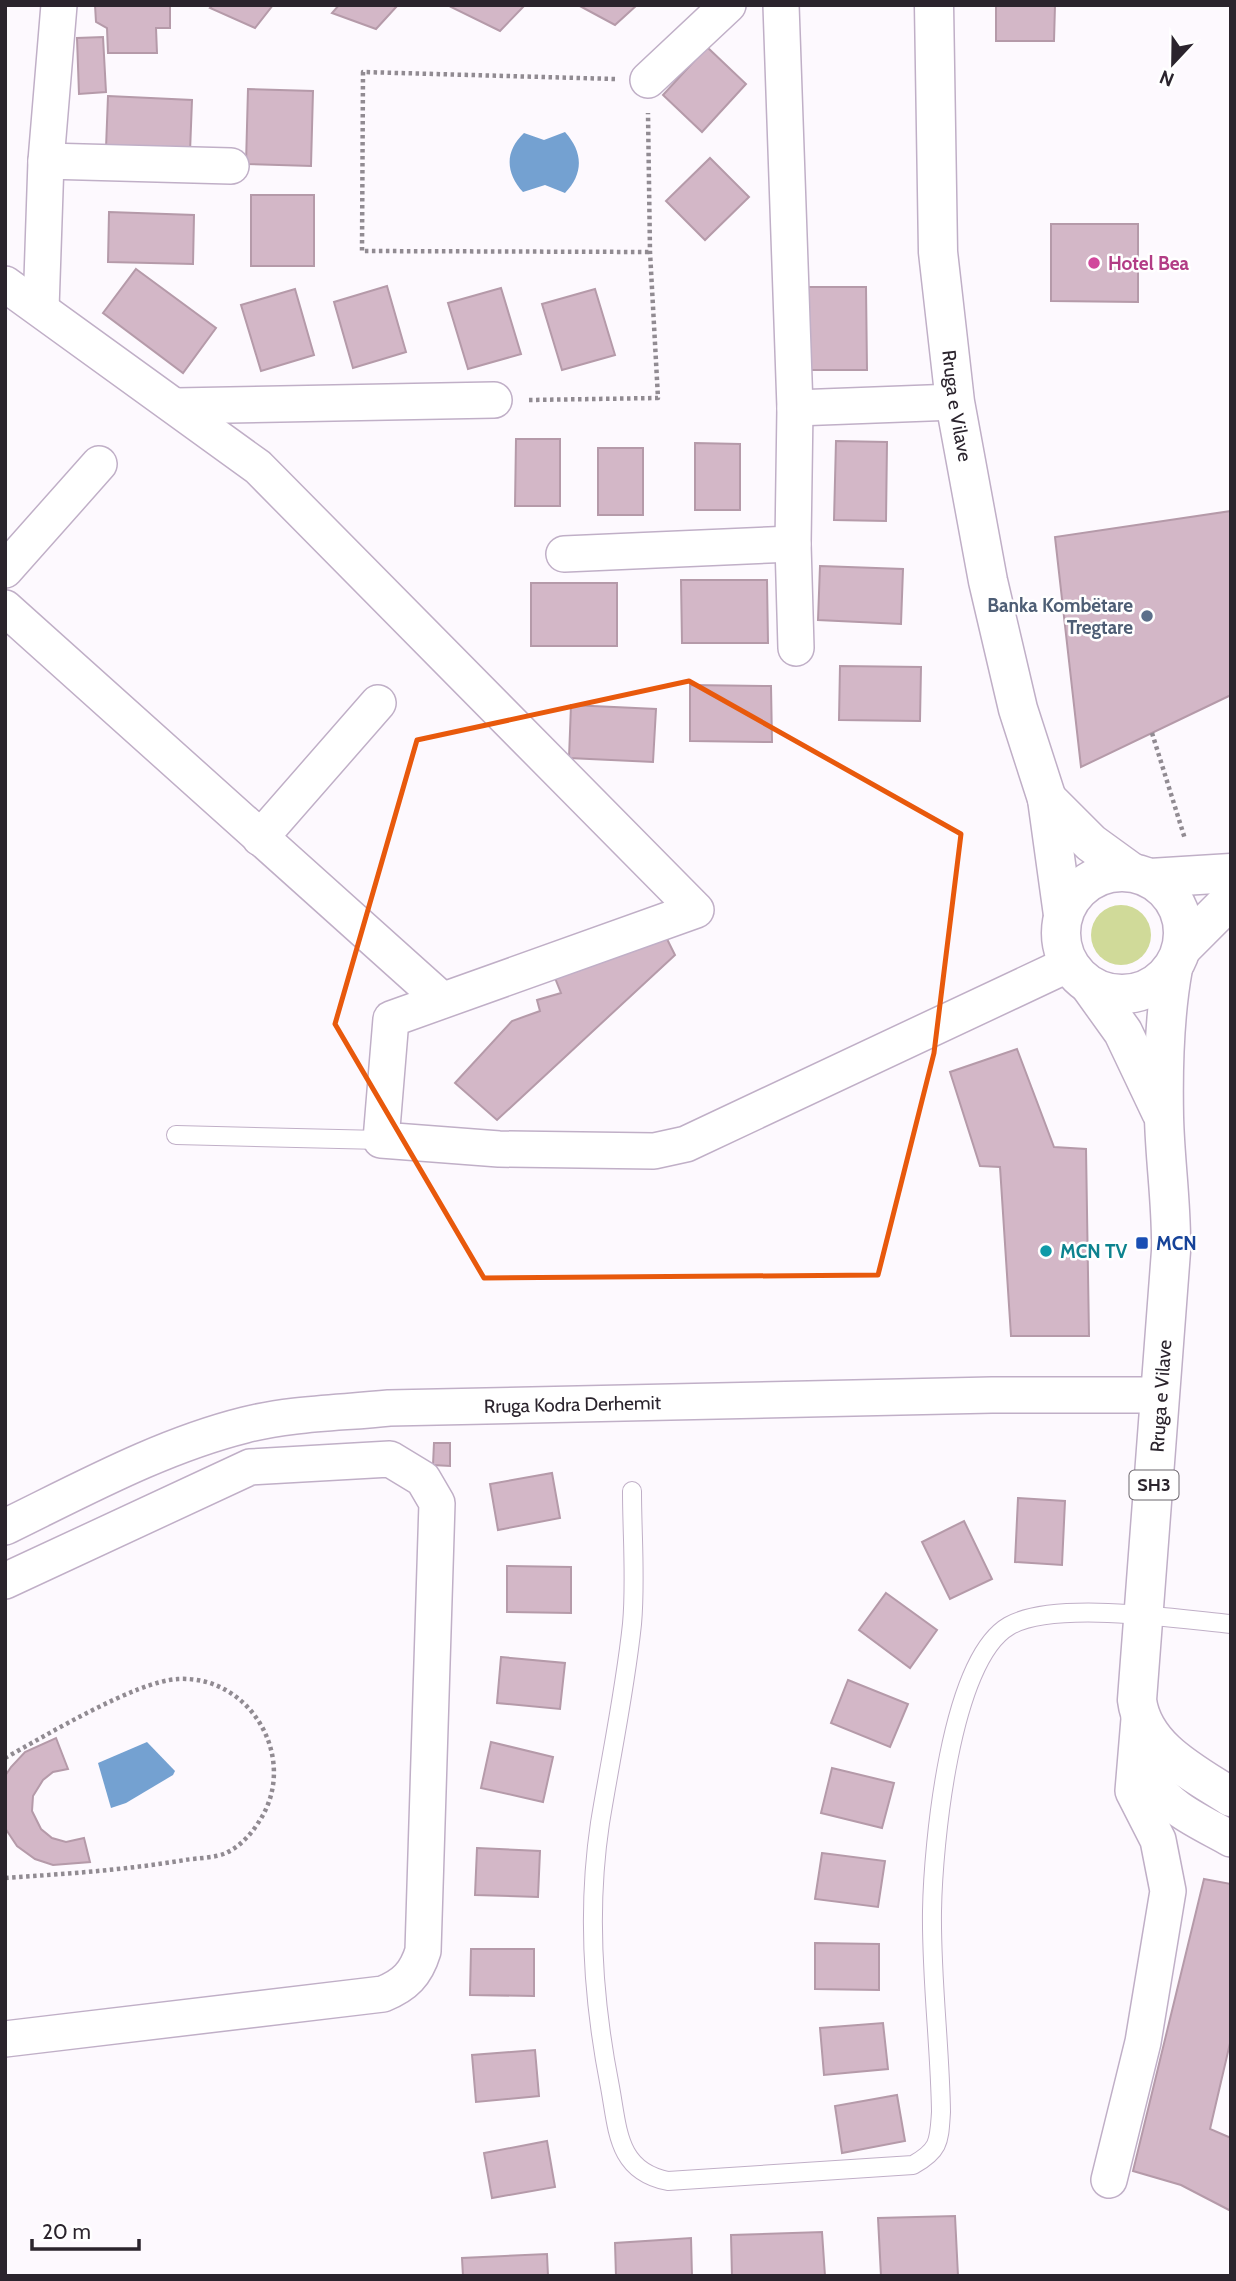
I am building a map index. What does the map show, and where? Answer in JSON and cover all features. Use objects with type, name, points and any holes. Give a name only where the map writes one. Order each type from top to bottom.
[{"type":"main road","name":"Rruga e Vilave","points":[[933,5],[938,252],[955,402],[994,607],[1018,709],[1047,799],[1063,915]]},
{"type":"main road","name":"Rruga e Vilave","points":[[1047,799],[1091,842],[1140,875]]},
{"type":"main road","points":[[1231,873],[1140,875],[1113,872],[1089,881],[1070,899],[1063,915],[1061,940],[1079,975],[1120,995],[1136,993],[1163,979],[1178,958],[1231,899]]},
{"type":"main road","points":[[1140,875],[1171,895],[1178,907],[1182,920],[1178,958]]},
{"type":"main road","name":"Rruga e Vilave","points":[[1139,1719],[1136,1700],[1161,1395],[1172,1211],[1164,1119],[1165,1027],[1178,958]]},
{"type":"main road","name":"Rruga e Vilave","points":[[1079,975],[1123,1032],[1164,1119]]},
{"type":"main road","points":[[1139,1719],[1168,1755],[1231,1797]]},
{"type":"street","points":[[41,309],[46,161],[59,5]]},
{"type":"street","points":[[648,80],[728,5]]},
{"type":"street","points":[[781,5],[795,408],[793,544],[796,648]]},
{"type":"street","points":[[46,161],[232,166]]},
{"type":"street","points":[[5,284],[258,467],[696,910],[391,1019],[381,1140],[499,1149],[654,1151],[686,1144],[1079,975]]},
{"type":"street","points":[[176,406],[494,400]]},
{"type":"street","points":[[795,408],[955,402]]},
{"type":"street","points":[[5,570],[99,464]]},
{"type":"street","points":[[564,554],[793,544]]},
{"type":"street","points":[[5,608],[442,1000]]},
{"type":"street","points":[[260,838],[378,703]]},
{"type":"street","name":"Rruga Kodra Derhemit","points":[[5,1527],[123,1470],[193,1441],[247,1424],[388,1408],[979,1395],[1161,1395]]},
{"type":"street","points":[[388,1408],[390,1460]]},
{"type":"street","points":[[5,1581],[250,1467],[390,1460],[423,1479],[437,1503],[423,1951],[419,1966],[398,1988],[383,1994],[5,2039]]},
{"type":"street","points":[[1139,1719],[1151,1777],[1157,1788],[1176,1806],[1231,1839]]},
{"type":"street","points":[[1109,2180],[1143,2042],[1168,1891],[1158,1840],[1132,1791],[1139,1719]]},
{"type":"lane","points":[[176,1135],[381,1140]]},
{"type":"lane","points":[[632,1491],[632,1621],[618,1734],[600,1825],[593,1945],[605,2063],[619,2134],[625,2153],[636,2168],[650,2177],[668,2180],[913,2165],[929,2156],[938,2143],[941,2112],[932,1911],[938,1831],[948,1757],[973,1668],[988,1646],[1009,1626],[1040,1616],[1143,1616],[1231,1624]]},
{"type":"path","points":[[494,400],[657,398],[650,252],[648,80],[363,72],[362,251],[650,252]]},
{"type":"path","points":[[1152,733],[1178,823]]},
{"type":"path","points":[[5,1758],[147,1686],[178,1679],[209,1682],[237,1696],[259,1719],[272,1746],[275,1778],[268,1808],[251,1834],[226,1853],[136,1868],[5,1878]]},
{"type":"highlighted area","points":[[689,681],[961,834],[934,1053],[878,1275],[484,1278],[335,1024],[417,740]]},
{"type":"green space","points":[[1115,905],[1127,905],[1146,918],[1151,935],[1149,947],[1138,960],[1127,965],[1115,965],[1096,952],[1091,941],[1091,929],[1104,910]]},
{"type":"water","points":[[565,132],[578,155],[576,178],[565,193],[545,185],[523,192],[510,169],[513,147],[524,133],[544,140]]},
{"type":"water","points":[[147,1742],[175,1771],[173,1775],[126,1803],[111,1808],[98,1763]]},
{"type":"building","points":[[95,5],[170,5],[170,28],[156,28],[157,53],[108,53],[107,28],[96,22]]},
{"type":"building","points":[[213,5],[273,5],[255,28],[210,8]]},
{"type":"building","points":[[339,5],[398,5],[376,29],[332,13]]},
{"type":"building","points":[[525,5],[500,31],[451,7]]},
{"type":"building","points":[[578,5],[637,5],[615,25]]},
{"type":"building","points":[[996,5],[1055,5],[1054,41],[996,41]]},
{"type":"building","points":[[103,37],[106,92],[79,94],[77,38]]},
{"type":"building","points":[[707,47],[746,84],[702,132],[663,95]]},
{"type":"building","points":[[248,89],[313,91],[311,166],[246,164]]},
{"type":"building","points":[[108,96],[192,100],[190,152],[106,148]]},
{"type":"building","points":[[710,158],[749,197],[705,240],[666,201]]},
{"type":"building","points":[[251,195],[314,195],[314,266],[251,266]]},
{"type":"building","points":[[109,212],[194,215],[193,264],[108,262]]},
{"type":"building","name":"Hotel Bea","points":[[1051,224],[1138,224],[1138,302],[1051,301]]},
{"type":"building","points":[[136,269],[216,328],[183,373],[103,313]]},
{"type":"building","points":[[387,286],[406,352],[353,368],[334,302]]},
{"type":"building","points":[[806,287],[866,287],[867,370],[806,370]]},
{"type":"building","points":[[501,288],[521,354],[468,369],[448,303]]},
{"type":"building","points":[[295,289],[314,355],[261,371],[241,305]]},
{"type":"building","points":[[595,289],[615,355],[562,370],[542,304]]},
{"type":"building","points":[[516,439],[560,439],[560,506],[515,506]]},
{"type":"building","points":[[836,441],[887,442],[886,521],[834,520]]},
{"type":"building","points":[[695,443],[740,444],[740,510],[695,510]]},
{"type":"building","points":[[598,448],[643,448],[643,515],[598,515]]},
{"type":"building","name":"Banka Kombëtare Tregtare","points":[[1231,511],[1231,695],[1081,767],[1055,537]]},
{"type":"building","points":[[820,566],[903,569],[901,624],[818,620]]},
{"type":"building","points":[[681,580],[767,580],[768,643],[682,643]]},
{"type":"building","points":[[531,583],[617,583],[617,646],[531,646]]},
{"type":"building","points":[[840,666],[921,667],[920,721],[839,720]]},
{"type":"building","points":[[690,685],[771,686],[772,742],[690,741]]},
{"type":"building","points":[[571,705],[656,709],[653,762],[569,758]]},
{"type":"building","points":[[665,935],[675,955],[497,1120],[455,1083],[512,1021],[540,1011],[537,1000],[561,993],[555,978]]},
{"type":"building","name":"MCN TV","points":[[1017,1049],[1054,1147],[1086,1149],[1089,1336],[1011,1336],[1000,1167],[980,1166],[950,1072]]},
{"type":"building","points":[[434,1443],[450,1443],[450,1466],[433,1465]]},
{"type":"building","points":[[552,1473],[560,1518],[498,1530],[490,1484]]},
{"type":"building","points":[[1018,1498],[1065,1501],[1062,1565],[1015,1562]]},
{"type":"building","points":[[964,1521],[992,1579],[950,1599],[922,1542]]},
{"type":"building","points":[[507,1566],[571,1567],[571,1613],[507,1612]]},
{"type":"building","points":[[886,1593],[937,1630],[910,1668],[859,1630]]},
{"type":"building","points":[[501,1657],[565,1663],[560,1709],[497,1703]]},
{"type":"building","points":[[848,1680],[908,1704],[890,1747],[831,1723]]},
{"type":"building","points":[[56,1738],[68,1769],[53,1772],[43,1780],[33,1796],[32,1811],[41,1829],[52,1838],[66,1842],[84,1838],[90,1862],[53,1865],[35,1859],[17,1846],[5,1828],[5,1776],[25,1752]]},
{"type":"building","points":[[491,1742],[553,1757],[543,1802],[481,1788]]},
{"type":"building","points":[[832,1768],[894,1783],[882,1828],[821,1813]]},
{"type":"building","points":[[477,1848],[540,1851],[538,1897],[475,1895]]},
{"type":"building","points":[[822,1853],[885,1861],[878,1907],[815,1899]]},
{"type":"building","points":[[1204,1879],[1231,1884],[1231,2039],[1210,2129],[1231,2138],[1231,2211],[1181,2185],[1133,2171]]},
{"type":"building","points":[[815,1943],[879,1944],[879,1990],[815,1989]]},
{"type":"building","points":[[471,1949],[534,1949],[534,1996],[470,1995]]},
{"type":"building","points":[[883,2023],[888,2069],[824,2075],[820,2028]]},
{"type":"building","points":[[535,2050],[539,2096],[476,2102],[472,2055]]},
{"type":"building","points":[[897,2095],[905,2141],[842,2153],[835,2106]]},
{"type":"building","points":[[547,2141],[555,2187],[492,2198],[484,2153]]},
{"type":"building","points":[[955,2216],[958,2276],[881,2276],[878,2218]]},
{"type":"building","points":[[822,2232],[825,2276],[732,2276],[731,2235]]},
{"type":"building","points":[[691,2238],[692,2276],[616,2276],[615,2243]]},
{"type":"building","points":[[547,2254],[548,2276],[463,2276],[462,2258]]},
{"type":"place","name":"Hotel Bea","points":[[1094,263]]},
{"type":"place","name":"Banka Kombëtare Tregtare","points":[[1147,616]]},
{"type":"place","name":"MCN","points":[[1142,1243]]},
{"type":"place","name":"MCN TV","points":[[1046,1251]]}]
